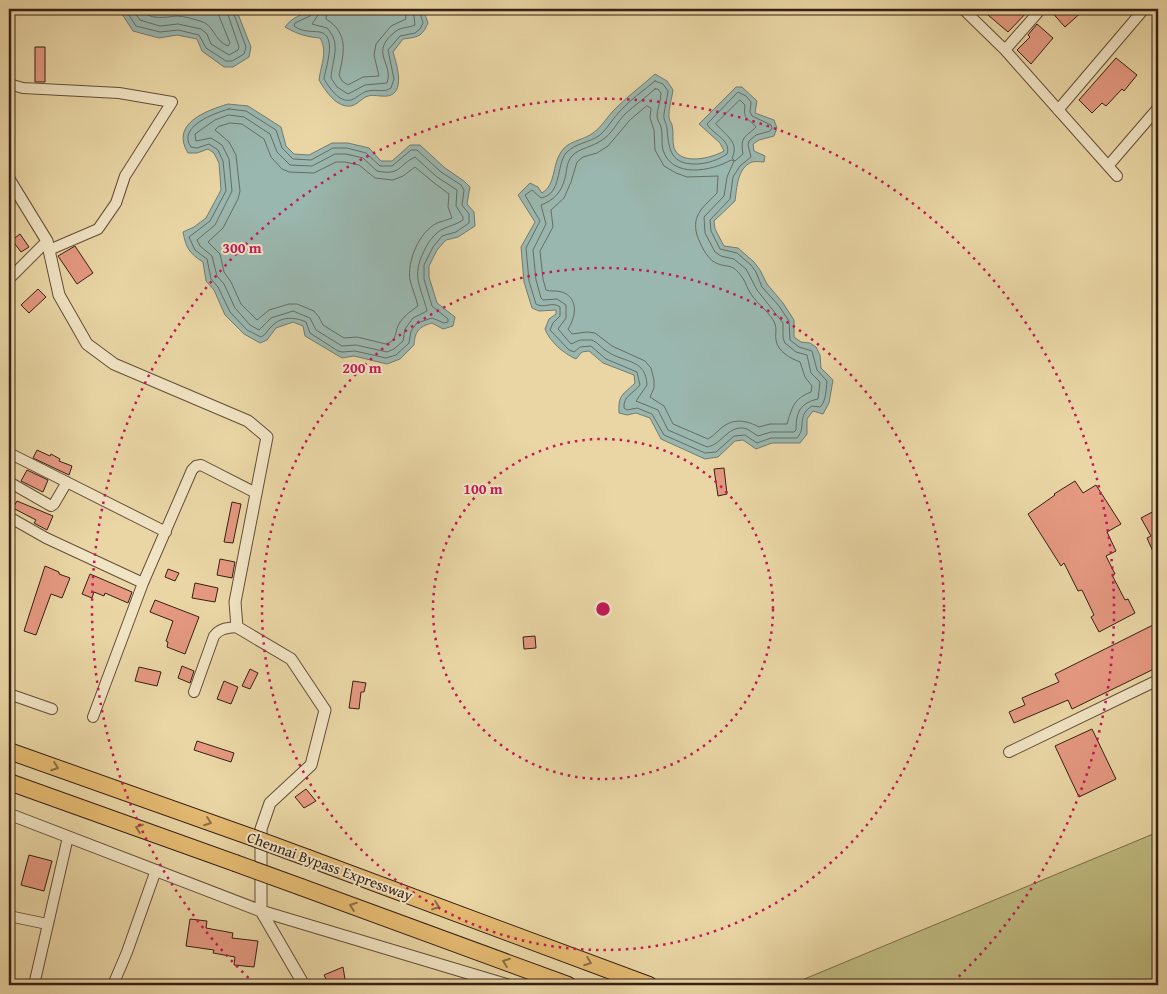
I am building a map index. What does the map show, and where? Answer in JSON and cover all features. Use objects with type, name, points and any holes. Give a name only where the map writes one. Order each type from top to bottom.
[{"type":"highway","name":"Chennai Bypass Expressway","points":[[9,751],[251,837],[649,985]]},
{"type":"highway","name":"Chennai Bypass Expressway","points":[[9,782],[568,985]]},
{"type":"street","points":[[963,9],[1005,50],[1117,176]]},
{"type":"street","points":[[1005,50],[1041,9]]},
{"type":"street","points":[[1058,110],[1144,9]]},
{"type":"street","points":[[9,84],[23,88],[120,93],[172,102],[125,176],[116,203],[98,229],[48,245],[9,279]]},
{"type":"street","points":[[1108,166],[1158,108]]},
{"type":"street","points":[[9,179],[48,245],[59,295],[87,344],[114,364],[248,421],[267,438],[235,602],[237,627]]},
{"type":"street","points":[[9,453],[166,532]]},
{"type":"street","points":[[93,717],[143,583],[192,470],[196,466],[201,465],[256,493]]},
{"type":"street","points":[[9,482],[51,506],[67,482]]},
{"type":"street","points":[[9,517],[46,538],[143,583]]},
{"type":"street","points":[[194,692],[214,636],[223,629],[237,627],[291,659],[325,710],[311,765],[270,803],[261,829],[261,911],[304,985]]},
{"type":"street","points":[[1008,752],[1158,680]]},
{"type":"street","points":[[9,694],[52,709]]},
{"type":"street","points":[[9,814],[261,911],[508,985]]},
{"type":"street","points":[[34,985],[68,837]]},
{"type":"street","points":[[113,985],[127,952],[156,870]]},
{"type":"street","points":[[9,916],[47,924]]},
{"type":"shaded area","points":[[1158,832],[1158,985],[790,985]]},
{"type":"water","points":[[117,9],[236,9],[251,47],[249,57],[233,67],[224,67],[202,51],[197,39],[177,35],[159,38],[133,31]]},
{"type":"water","points":[[310,9],[423,9],[428,23],[421,34],[416,37],[403,39],[393,52],[399,81],[395,92],[388,96],[368,96],[351,106],[346,106],[332,98],[319,80],[324,53],[320,38],[302,35],[285,27],[291,20]]},
{"type":"water","points":[[655,74],[667,81],[673,90],[669,118],[673,128],[674,148],[683,157],[690,159],[705,158],[724,151],[720,143],[699,124],[736,87],[742,87],[757,101],[755,113],[774,120],[777,128],[774,136],[759,140],[753,144],[754,151],[765,156],[764,162],[752,162],[743,169],[737,185],[735,201],[714,221],[715,229],[724,246],[738,248],[760,270],[767,284],[794,320],[794,337],[801,342],[810,343],[816,347],[820,355],[821,368],[833,380],[829,403],[823,414],[813,411],[807,419],[807,434],[800,443],[772,443],[756,449],[743,440],[735,441],[718,457],[705,459],[661,439],[650,418],[636,413],[627,415],[619,413],[620,398],[635,383],[634,375],[603,363],[589,351],[582,352],[576,359],[566,354],[554,343],[545,329],[549,319],[556,314],[556,310],[539,311],[532,308],[524,282],[521,247],[535,222],[518,195],[530,183],[538,187],[542,193],[550,185],[558,157],[564,148],[594,132],[613,110]]},
{"type":"water","points":[[228,104],[248,106],[281,127],[286,146],[294,154],[309,155],[332,143],[348,143],[369,148],[381,161],[392,161],[410,145],[420,145],[445,168],[464,181],[470,187],[467,204],[474,212],[475,226],[458,237],[446,240],[437,250],[429,266],[429,277],[437,303],[455,317],[453,326],[443,329],[432,323],[423,326],[416,333],[414,345],[400,359],[387,364],[354,356],[342,358],[305,336],[303,326],[293,322],[276,328],[267,340],[260,343],[244,334],[225,315],[214,290],[206,281],[203,262],[189,250],[183,232],[206,218],[221,190],[219,163],[214,153],[208,149],[197,153],[188,153],[183,134],[193,120],[200,115]]},
{"type":"building","points":[[981,9],[1030,9],[1008,32]]},
{"type":"building","points":[[1049,9],[1085,9],[1065,27]]},
{"type":"building","points":[[1037,24],[1053,38],[1031,64],[1017,50],[1030,37],[1028,35]]},
{"type":"building","points":[[35,47],[45,47],[45,82],[35,82]]},
{"type":"building","points":[[1116,58],[1137,75],[1124,91],[1122,89],[1106,106],[1102,103],[1092,113],[1079,100]]},
{"type":"building","points":[[20,234],[29,247],[21,252],[12,240]]},
{"type":"building","points":[[75,246],[93,273],[77,284],[58,256]]},
{"type":"building","points":[[38,289],[46,297],[29,313],[21,305]]},
{"type":"building","points":[[37,450],[50,456],[51,454],[60,459],[59,461],[72,466],[69,475],[33,458]]},
{"type":"building","points":[[724,468],[727,494],[718,496],[714,469]]},
{"type":"building","points":[[27,470],[48,480],[43,492],[21,481]]},
{"type":"building","points":[[1075,481],[1083,493],[1096,485],[1121,524],[1107,532],[1116,551],[1106,556],[1115,574],[1112,575],[1125,600],[1128,599],[1135,613],[1099,632],[1091,617],[1094,615],[1082,590],[1078,591],[1064,563],[1061,566],[1028,514]]},
{"type":"building","points":[[17,501],[53,516],[47,530],[34,523],[36,520],[13,508]]},
{"type":"building","points":[[232,502],[241,504],[233,543],[224,542]]},
{"type":"building","points":[[1158,509],[1158,563],[1147,538],[1151,536],[1141,518]]},
{"type":"building","points":[[220,559],[235,562],[232,578],[217,575]]},
{"type":"building","points":[[45,566],[70,578],[62,598],[51,594],[36,635],[24,631]]},
{"type":"building","points":[[168,569],[179,573],[175,581],[165,577]]},
{"type":"building","points":[[90,574],[132,592],[128,603],[105,593],[104,596],[94,592],[92,598],[82,594]]},
{"type":"building","points":[[195,583],[218,588],[215,602],[192,598]]},
{"type":"building","points":[[155,600],[199,617],[185,654],[167,647],[168,642],[166,641],[173,621],[150,612]]},
{"type":"building","points":[[1153,625],[1158,636],[1158,667],[1072,709],[1068,700],[1014,723],[1009,712],[1025,705],[1022,698],[1059,682],[1055,674]]},
{"type":"building","points":[[535,636],[536,648],[524,649],[523,637]]},
{"type":"building","points":[[182,666],[194,671],[190,683],[178,678]]},
{"type":"building","points":[[139,667],[161,672],[157,686],[135,681]]},
{"type":"building","points":[[250,669],[258,673],[250,689],[242,686]]},
{"type":"building","points":[[224,681],[238,687],[231,704],[217,699]]},
{"type":"building","points":[[353,681],[366,683],[364,692],[361,692],[359,709],[349,708]]},
{"type":"building","points":[[1092,729],[1116,779],[1079,797],[1055,746]]},
{"type":"building","points":[[197,741],[234,753],[231,762],[194,750]]},
{"type":"building","points":[[306,789],[316,801],[304,808],[295,797]]},
{"type":"building","points":[[29,855],[52,861],[44,891],[21,885]]},
{"type":"building","points":[[190,919],[207,921],[206,928],[233,933],[232,938],[258,941],[254,967],[234,965],[235,957],[213,953],[214,950],[186,946]]},
{"type":"building","points":[[343,967],[346,985],[329,985],[324,975]]}]
